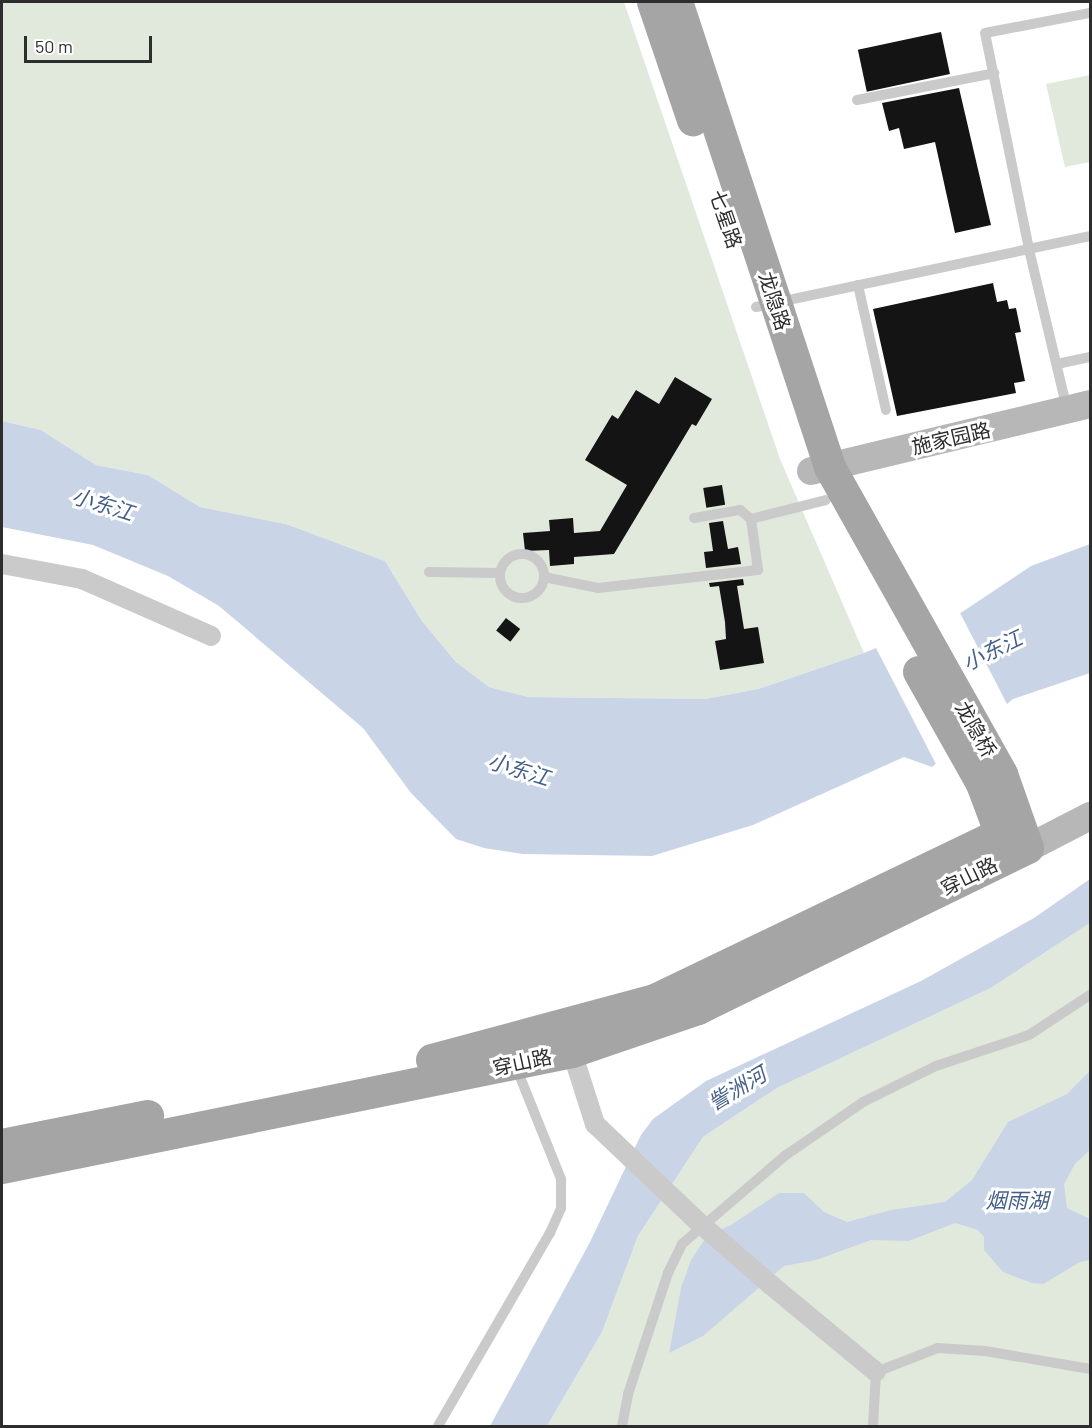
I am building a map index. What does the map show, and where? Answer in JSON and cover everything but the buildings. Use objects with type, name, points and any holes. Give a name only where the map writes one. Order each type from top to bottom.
[{"type":"main road","name":"七星路","points":[[653,2],[766,304]]},
{"type":"main road","name":"龙隐路","points":[[677,2],[766,304],[821,469],[826,500],[888,596]]},
{"type":"main road","name":"龙隐路","points":[[821,469],[888,596]]},
{"type":"main road","name":"龙隐桥","points":[[888,596],[992,779],[1014,841]]},
{"type":"main road","name":"穿山路","points":[[2,1168],[572,1052],[698,1009],[1014,841]]},
{"type":"main road","name":"穿山路","points":[[2,1145],[438,1059],[655,1000],[1014,841]]},
{"type":"street","name":"施家园路","points":[[821,469],[1079,407]]},
{"type":"street","points":[[2,564],[82,579],[211,636]]},
{"type":"street","name":"穿山路","points":[[1014,841],[1090,816]]},
{"type":"street","points":[[572,1052],[588,1113],[603,1136],[696,1220],[876,1372]]},
{"type":"lane","points":[[1079,407],[1057,364],[1029,249],[986,33],[1090,13]]},
{"type":"lane","points":[[857,100],[994,73]]},
{"type":"lane","points":[[766,304],[1090,236]]},
{"type":"lane","points":[[858,285],[886,410]]},
{"type":"lane","points":[[1057,364],[1090,357]]},
{"type":"lane","points":[[751,519],[826,500]]},
{"type":"lane","points":[[544,577],[598,588],[758,570],[751,519],[740,510],[694,518]]},
{"type":"lane","points":[[527,555],[539,562],[544,577],[535,594],[521,599],[507,593],[500,573],[507,560],[527,555]]},
{"type":"lane","points":[[429,572],[500,573]]},
{"type":"lane","points":[[622,1426],[628,1394],[668,1273],[682,1244],[786,1155],[863,1102],[936,1066],[1029,1035],[1090,995]]},
{"type":"lane","points":[[438,1426],[550,1233],[561,1208],[561,1179],[515,1064]]},
{"type":"lane","points":[[873,1426],[876,1372],[938,1348],[985,1351],[1090,1369]]},
{"type":"shaded area","points":[[2,2],[624,2],[780,459],[864,653],[758,689],[705,699],[528,697],[489,687],[459,665],[422,621],[385,561],[286,524],[200,507],[148,475],[96,465],[41,430],[2,421]]},
{"type":"shaded area","points":[[1090,75],[1090,162],[1065,167],[1046,84]]},
{"type":"shaded area","points":[[1090,923],[1090,1426],[547,1426],[602,1332],[638,1236],[703,1137],[777,1088],[991,988]]},
{"type":"water","name":"小东江","points":[[2,421],[41,430],[96,465],[148,475],[200,507],[286,524],[385,561],[422,621],[457,663],[489,687],[528,697],[705,699],[758,689],[864,653],[959,614],[1031,566],[1090,544],[1090,673],[1013,699],[932,767],[904,757],[753,825],[652,856],[523,854],[484,848],[456,839],[411,793],[363,728],[219,606],[168,576],[93,545],[2,527]]},
{"type":"water","name":"訾洲河","points":[[1090,879],[1090,923],[991,988],[777,1088],[703,1137],[638,1236],[602,1332],[547,1426],[490,1426],[590,1242],[641,1135],[653,1119],[706,1081],[921,981],[1034,918]]},
{"type":"water","name":"烟雨湖","points":[[1090,1071],[1090,1150],[1075,1164],[1064,1184],[1067,1208],[1090,1219],[1090,1260],[1080,1262],[1043,1284],[1032,1283],[1003,1272],[984,1250],[984,1237],[978,1230],[955,1223],[909,1241],[871,1240],[816,1260],[784,1266],[703,1336],[669,1353],[681,1288],[691,1260],[707,1236],[731,1225],[779,1193],[804,1193],[824,1212],[847,1222],[891,1210],[945,1202],[972,1180],[1008,1122],[1067,1094]]},
{"type":"pier","points":[[959,611],[1008,706],[937,766],[875,646]]}]
